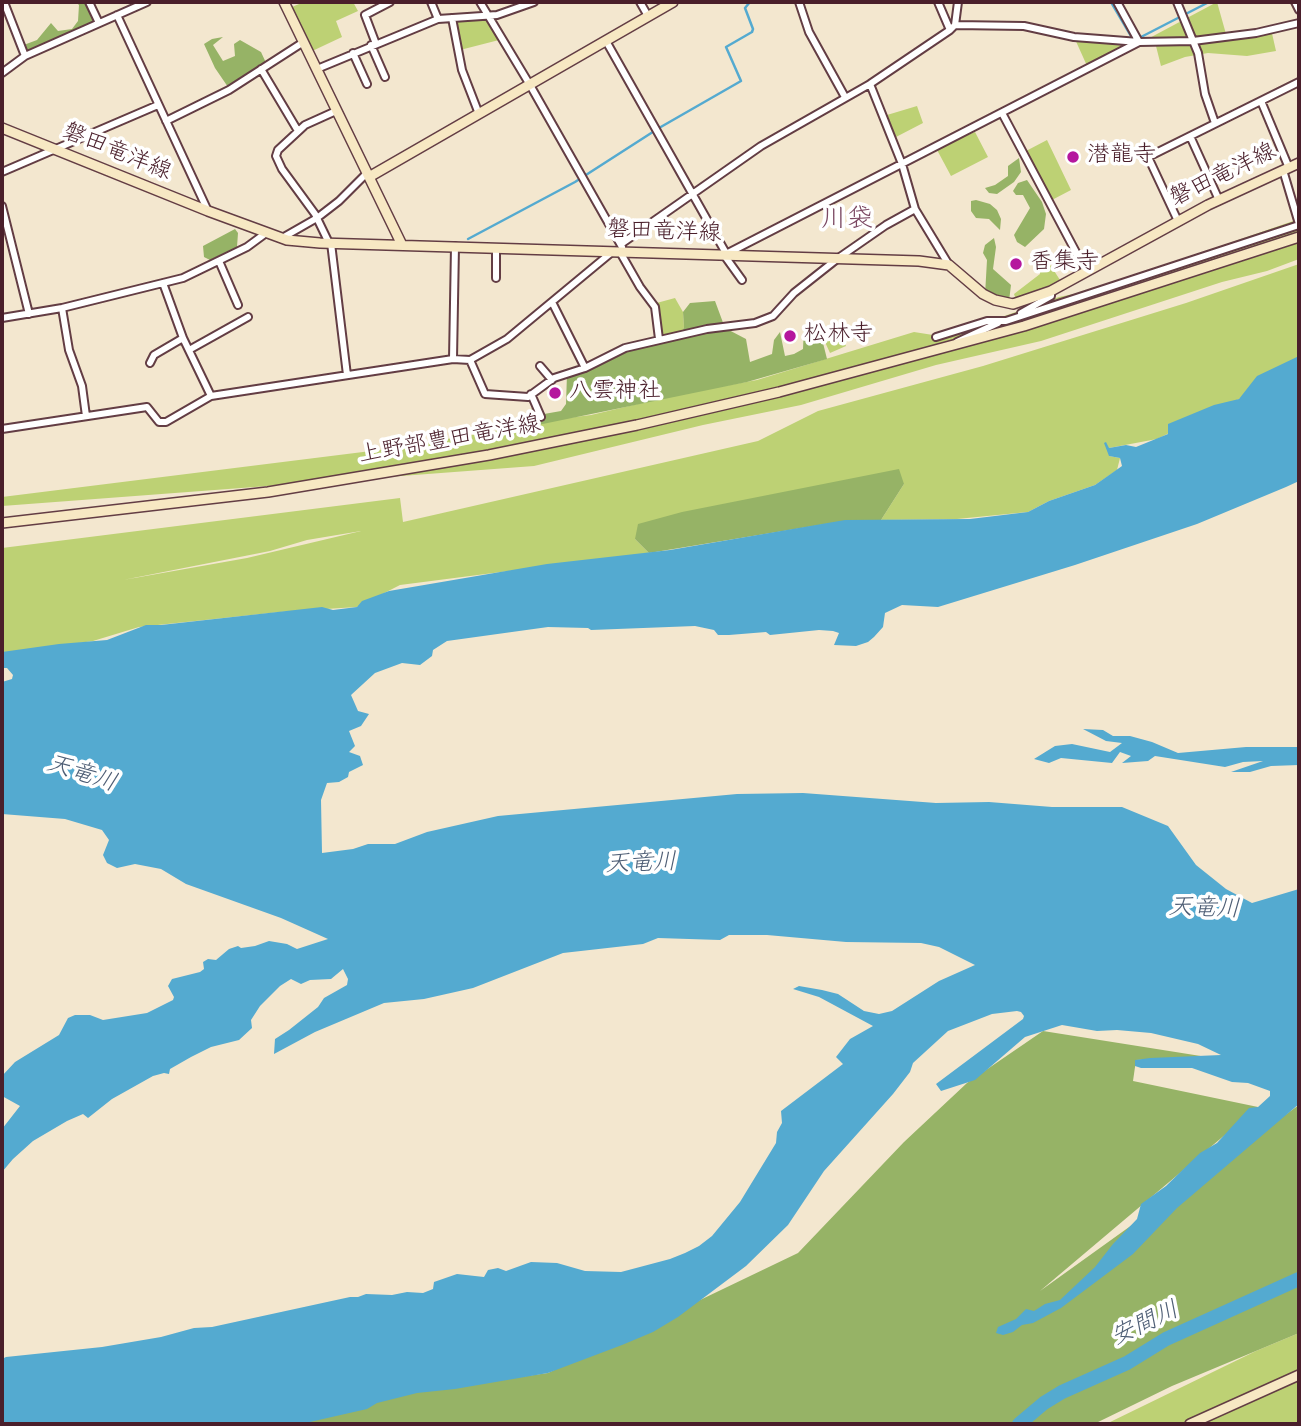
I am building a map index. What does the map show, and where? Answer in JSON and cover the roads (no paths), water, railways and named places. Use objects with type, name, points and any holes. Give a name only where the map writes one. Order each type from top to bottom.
[{"type":"main road","points":[[284,2],[402,245]]},
{"type":"main road","points":[[368,175],[673,2]]},
{"type":"main road","name":"磐田竜洋線","points":[[2,128],[282,238],[330,243],[919,261],[949,265],[983,293],[1004,303],[1025,302],[1051,291],[1178,221],[1299,163]]},
{"type":"main road","name":"上野部豊田竜洋線","points":[[2,523],[268,492],[489,455],[779,392],[1024,326],[1299,237]]},
{"type":"main road","points":[[1191,1424],[1299,1375]]},
{"type":"street","points":[[4,2],[25,56]]},
{"type":"street","points":[[89,2],[99,23]]},
{"type":"street","points":[[2,73],[25,56],[147,2]]},
{"type":"street","points":[[385,77],[365,15],[390,2]]},
{"type":"street","points":[[431,2],[438,19]]},
{"type":"street","points":[[480,2],[530,85],[640,287],[655,307],[659,339]]},
{"type":"street","points":[[317,69],[438,19],[488,16],[534,2]]},
{"type":"street","points":[[640,2],[648,16]]},
{"type":"street","points":[[799,2],[810,32],[845,97]]},
{"type":"street","points":[[938,2],[952,28]]},
{"type":"street","points":[[952,28],[958,2]]},
{"type":"street","points":[[1116,2],[1139,42]]},
{"type":"street","points":[[1177,2],[1198,53],[1205,94],[1215,123]]},
{"type":"street","points":[[1295,2],[1299,10]]},
{"type":"street","points":[[117,15],[208,211]]},
{"type":"street","points":[[452,18],[462,70],[479,114]]},
{"type":"street","points":[[2,429],[148,407],[159,422],[166,422],[211,396],[453,359],[470,360],[508,339],[619,250],[761,146],[870,84],[952,28],[1024,26],[1074,37],[1139,42],[1193,41],[1256,33],[1299,23]]},
{"type":"street","points":[[606,41],[743,280]]},
{"type":"street","points":[[726,254],[1139,42]]},
{"type":"street","points":[[166,121],[229,90],[302,43]]},
{"type":"street","points":[[353,53],[367,85]]},
{"type":"street","points":[[261,69],[298,131]]},
{"type":"street","points":[[1178,221],[1148,157],[1299,82]]},
{"type":"street","points":[[870,84],[902,164],[915,209],[949,265]]},
{"type":"street","points":[[951,346],[962,338],[1006,321],[1299,225],[1286,169],[1261,101]]},
{"type":"street","points":[[2,172],[158,105]]},
{"type":"street","points":[[336,111],[305,125],[278,150],[276,156],[282,169],[317,218],[330,243],[348,375]]},
{"type":"street","points":[[1002,113],[1086,271]]},
{"type":"street","points":[[1190,136],[1219,200]]},
{"type":"street","points":[[282,238],[317,218],[368,175]]},
{"type":"street","points":[[2,205],[29,314]]},
{"type":"street","points":[[470,360],[485,394],[528,397],[552,380],[585,368],[625,348],[707,329],[737,327],[774,316],[794,293],[837,259],[886,225],[915,209]]},
{"type":"street","points":[[4,319],[62,308],[183,278],[247,247],[266,233]]},
{"type":"street","points":[[453,359],[455,246]]},
{"type":"street","points":[[496,248],[496,278]]},
{"type":"street","points":[[219,261],[238,305]]},
{"type":"street","points":[[163,284],[183,338],[211,396]]},
{"type":"street","points":[[936,337],[987,321],[1006,321],[1051,296],[1051,291]]},
{"type":"street","points":[[552,302],[585,368]]},
{"type":"street","points":[[62,308],[69,350],[82,386],[86,416]]},
{"type":"street","points":[[189,350],[248,317]]},
{"type":"street","points":[[150,363],[154,355],[183,338]]},
{"type":"street","points":[[540,366],[552,380]]},
{"type":"street","points":[[531,394],[541,417]]},
{"type":"water","name":"天竜川","points":[[1299,356],[1299,481],[1286,487],[1197,524],[1075,565],[938,607],[902,605],[885,613],[883,627],[868,642],[856,646],[834,645],[839,633],[833,631],[718,635],[714,630],[695,626],[591,630],[548,627],[447,641],[433,650],[432,656],[420,665],[402,663],[375,673],[351,695],[358,711],[369,714],[361,726],[349,731],[355,746],[349,752],[360,756],[363,765],[349,772],[348,777],[339,782],[327,783],[321,800],[322,853],[368,844],[395,844],[427,832],[498,816],[737,794],[803,793],[936,803],[989,802],[1052,807],[1122,807],[1168,826],[1196,865],[1226,889],[1252,903],[1299,889],[1299,1104],[1177,1208],[1133,1254],[1061,1308],[1033,1323],[1022,1325],[1013,1332],[1003,1335],[996,1333],[998,1327],[1016,1319],[1026,1309],[1034,1311],[1045,1304],[1060,1300],[1095,1267],[1137,1219],[1141,1204],[1166,1186],[1200,1153],[1217,1143],[1249,1108],[1258,1107],[1270,1096],[1270,1091],[1248,1083],[1232,1082],[1192,1068],[1135,1066],[1135,1060],[1150,1058],[1221,1055],[1198,1044],[1151,1033],[1097,1031],[1062,1025],[1025,1037],[975,1080],[941,1091],[936,1084],[1024,1016],[1017,1011],[992,1014],[948,1031],[913,1063],[910,1072],[893,1094],[824,1171],[788,1225],[746,1266],[678,1317],[653,1332],[622,1345],[548,1373],[417,1393],[377,1403],[367,1409],[301,1424],[2,1424],[2,1359],[6,1357],[102,1347],[161,1337],[366,1294],[423,1293],[433,1289],[434,1282],[457,1274],[484,1277],[488,1270],[498,1268],[506,1271],[531,1262],[557,1263],[585,1271],[621,1272],[685,1253],[712,1236],[740,1202],[776,1143],[777,1132],[782,1123],[781,1111],[843,1064],[836,1057],[850,1039],[873,1026],[819,997],[793,989],[799,986],[838,994],[864,1011],[879,1014],[892,1011],[939,981],[975,965],[939,947],[921,943],[846,942],[767,935],[729,935],[720,940],[658,938],[643,944],[563,953],[473,988],[424,999],[384,1003],[315,1032],[274,1054],[275,1039],[318,1007],[324,998],[347,985],[348,979],[343,969],[331,979],[310,980],[301,984],[291,979],[260,1006],[251,1020],[252,1028],[239,1040],[211,1047],[170,1069],[169,1074],[153,1076],[112,1099],[88,1118],[83,1114],[67,1121],[33,1141],[2,1172],[2,1129],[20,1106],[2,1096],[2,1076],[15,1062],[59,1035],[68,1018],[90,1015],[103,1020],[147,1013],[173,1000],[168,986],[172,979],[200,972],[204,969],[203,962],[208,959],[216,960],[229,949],[238,946],[255,946],[269,941],[297,949],[328,939],[281,918],[186,884],[161,869],[135,864],[117,868],[107,863],[103,855],[109,840],[102,830],[65,819],[2,814],[2,682],[12,679],[13,675],[7,668],[2,668],[2,652],[107,640],[146,625],[322,607],[333,610],[357,607],[362,601],[389,591],[547,564],[670,550],[845,520],[970,519],[1028,512],[1049,501],[1095,485],[1122,466],[1120,458],[1109,456],[1104,443],[1106,442],[1109,448],[1126,445],[1136,447],[1168,434],[1168,424],[1214,405],[1239,399],[1257,376]]},
{"type":"water","points":[[1083,729],[1103,730],[1113,736],[1130,736],[1178,753],[1246,747],[1299,747],[1299,765],[1231,772],[1263,761],[1243,762],[1225,767],[1155,756],[1148,761],[1122,763],[1131,756],[1120,752],[1112,763],[1061,758],[1049,763],[1034,759],[1055,746],[1072,744],[1110,752],[1122,743],[1106,741]]},
{"type":"waterway","points":[[468,239],[575,182],[659,128],[741,81],[726,47],[752,32],[745,8],[750,2]]},
{"type":"waterway","points":[[1111,2],[1131,36],[1141,37],[1209,2]]},
{"type":"waterway","name":"安間川","points":[[1019,1424],[1062,1392],[1127,1363],[1166,1339],[1299,1279]]},
{"type":"place","name":"潜龍寺","points":[[1073,157]]},
{"type":"place","name":"香集寺","points":[[1016,264]]},
{"type":"place","name":"松林寺","points":[[790,336]]},
{"type":"place","name":"八雲神社","points":[[555,393]]},
{"type":"district","name":"川袋","points":[[847,222]]}]
